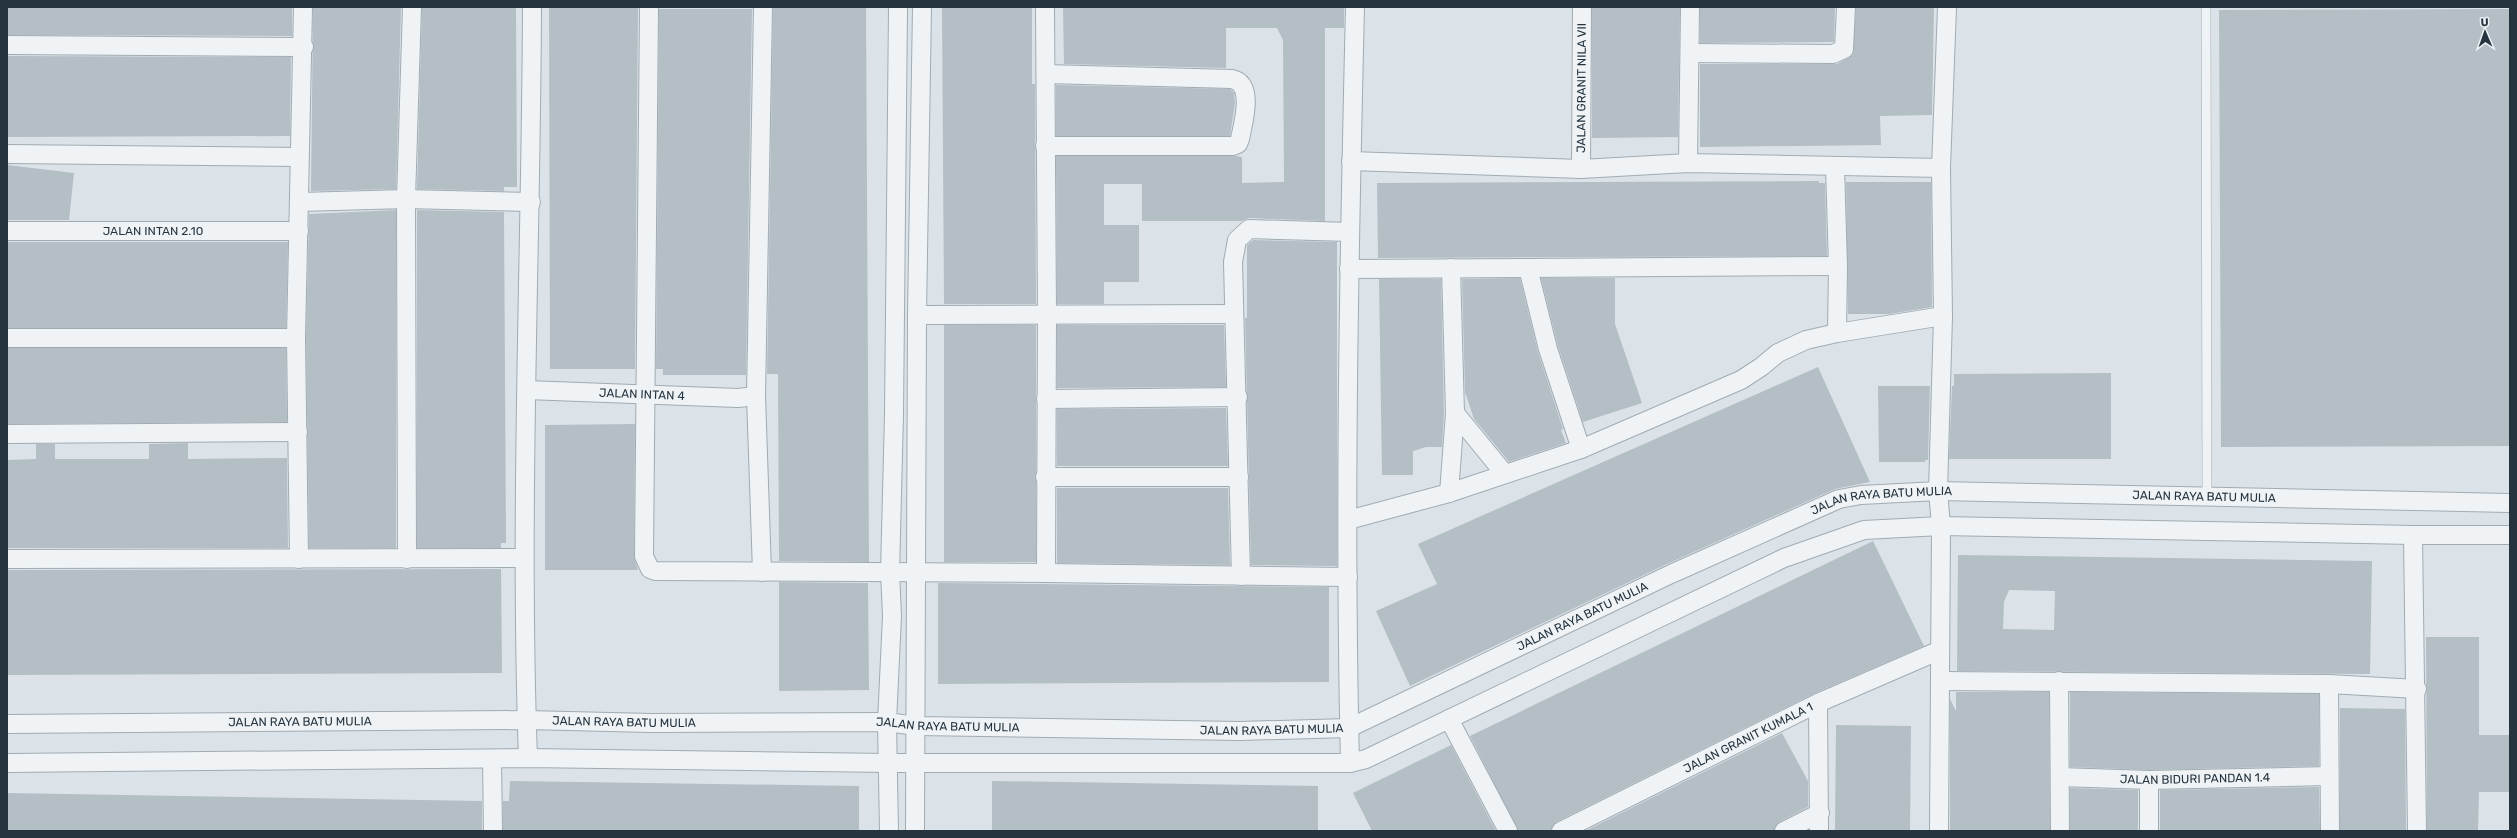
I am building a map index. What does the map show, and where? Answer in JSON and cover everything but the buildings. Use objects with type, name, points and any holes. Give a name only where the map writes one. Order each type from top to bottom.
[{"type":"street","points":[[299,559],[296,338],[300,202],[299,157],[304,47],[303,7]]},
{"type":"street","points":[[407,559],[406,199],[412,7]]},
{"type":"street","points":[[528,758],[523,558],[531,202],[532,7]]},
{"type":"street","points":[[649,7],[644,556],[647,567],[655,571],[1046,573],[1348,577]]},
{"type":"street","points":[[762,572],[756,396],[763,7]]},
{"type":"street","points":[[889,831],[887,722],[892,616],[890,572],[894,415],[898,7]]},
{"type":"street","points":[[915,831],[917,762],[917,315],[922,7]]},
{"type":"street","points":[[1044,7],[1046,74],[1045,146],[1047,315],[1045,477],[1046,573]]},
{"type":"street","points":[[1350,763],[1348,577],[1349,269],[1355,7]]},
{"type":"street","name":"JALAN GRANIT NILA VII","points":[[1580,168],[1582,7]]},
{"type":"street","points":[[1688,163],[1690,7]]},
{"type":"street","points":[[1690,53],[1833,54],[1844,49],[1846,7]]},
{"type":"street","points":[[1939,831],[1940,681],[1938,651],[1941,526],[1938,491],[1943,316],[1941,168],[1947,7]]},
{"type":"street","points":[[7,45],[304,47]]},
{"type":"street","points":[[1045,146],[1232,146],[1238,144],[1240,139],[1245,104],[1245,93],[1241,83],[1232,79],[1046,74]]},
{"type":"street","points":[[7,154],[299,157]]},
{"type":"street","points":[[1351,161],[1580,168],[1688,163],[1941,168]]},
{"type":"street","points":[[1835,167],[1838,266],[1837,333]]},
{"type":"street","points":[[300,202],[406,199],[531,202]]},
{"type":"street","points":[[1241,576],[1238,397],[1234,314],[1234,250],[1241,234],[1249,229],[1350,232]]},
{"type":"street","name":"JALAN INTAN 2.10","points":[[7,231],[299,231]]},
{"type":"street","points":[[1349,269],[1838,266]]},
{"type":"street","points":[[1449,493],[1455,413],[1451,268]]},
{"type":"street","points":[[1528,268],[1548,350],[1582,449]]},
{"type":"street","points":[[917,315],[1234,314]]},
{"type":"street","points":[[1348,520],[1449,493],[1582,449],[1741,380],[1761,367],[1778,353],[1806,340],[1837,333],[1943,316]]},
{"type":"street","points":[[7,338],[296,338]]},
{"type":"street","name":"JALAN INTAN 4","points":[[527,390],[646,393],[738,398],[756,396]]},
{"type":"street","points":[[1046,399],[1238,397]]},
{"type":"street","points":[[1455,413],[1504,474]]},
{"type":"street","points":[[7,434],[298,432]]},
{"type":"street","points":[[1045,477],[1239,477]]},
{"type":"street","name":"JALAN RAYA BATU MULIA","points":[[7,724],[526,720],[652,723],[887,722],[916,726],[1240,731],[1349,728],[1671,574],[1839,499],[1861,495],[1938,491],[2510,503]]},
{"type":"street","points":[[7,763],[528,758],[888,763],[1350,763],[1366,759],[1784,558],[1864,530],[1941,526],[2413,535],[2510,535]]},
{"type":"street","points":[[2413,535],[2417,689],[2417,831]]},
{"type":"street","points":[[7,559],[523,558]]},
{"type":"street","name":"JALAN GRANIT KUMALA 1","points":[[1561,831],[1818,703],[1938,651]]},
{"type":"street","points":[[1940,681],[2329,684],[2417,689]]},
{"type":"street","points":[[2059,681],[2060,831]]},
{"type":"street","points":[[2329,684],[2330,831]]},
{"type":"street","points":[[1818,703],[1819,831]]},
{"type":"street","points":[[1449,719],[1508,831]]},
{"type":"street","points":[[492,759],[493,831]]},
{"type":"street","name":"JALAN BIDURI PANDAN 1.4","points":[[2060,777],[2149,780],[2329,776]]},
{"type":"street","points":[[2149,780],[2149,831]]},
{"type":"street","points":[[1784,831],[1820,813]]},
{"type":"lane","points":[[2206,7],[2207,497]]}]
